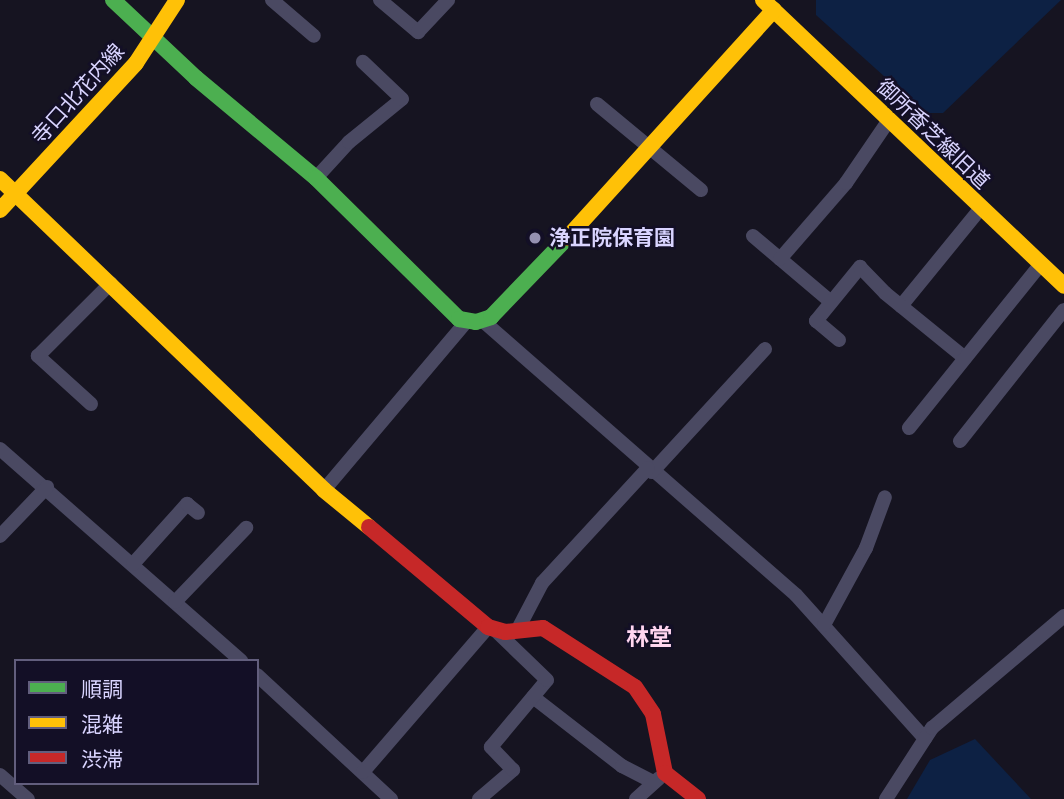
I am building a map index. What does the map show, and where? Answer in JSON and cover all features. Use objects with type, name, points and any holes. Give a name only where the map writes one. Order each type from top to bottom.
[{"type":"street","points":[[113,0],[316,178],[443,308],[475,321],[782,582],[925,738]]},
{"type":"street","name":"寺口北花内線","points":[[0,210],[155,39],[177,0]]},
{"type":"street","points":[[272,0],[314,36]]},
{"type":"street","points":[[380,0],[418,32],[448,0]]},
{"type":"street","points":[[324,490],[475,321],[539,269],[650,148],[768,3]]},
{"type":"street","name":"御所香芝線旧道","points":[[768,3],[1064,286]]},
{"type":"street","points":[[316,178],[349,142],[402,99],[363,62]]},
{"type":"street","points":[[597,104],[701,190]]},
{"type":"street","points":[[780,259],[846,183],[889,120]]},
{"type":"street","points":[[0,179],[324,490],[492,629],[547,680],[491,747],[513,770],[479,799]]},
{"type":"street","points":[[901,306],[981,209]]},
{"type":"street","points":[[753,236],[831,302]]},
{"type":"street","points":[[909,428],[1041,265]]},
{"type":"street","points":[[839,340],[816,321],[860,267],[901,306],[965,358]]},
{"type":"street","points":[[91,404],[37,356],[111,283]]},
{"type":"street","points":[[960,441],[1064,310]]},
{"type":"street","points":[[518,629],[542,583],[765,349]]},
{"type":"street","points":[[0,449],[47,487],[239,659]]},
{"type":"street","points":[[0,536],[47,487]]},
{"type":"street","points":[[824,625],[866,548],[885,497]]},
{"type":"street","points":[[133,564],[187,504],[198,513]]},
{"type":"street","points":[[175,602],[246,528]]},
{"type":"street","points":[[886,799],[925,738],[1064,616]]},
{"type":"street","points":[[363,772],[492,629],[535,626],[553,632],[635,687],[653,714],[659,778]]},
{"type":"street","points":[[259,677],[391,799]]},
{"type":"street","points":[[533,697],[622,766],[659,778],[698,799]]},
{"type":"street","points":[[0,775],[28,799]]},
{"type":"street","points":[[636,799],[659,778]]},
{"type":"water","points":[[816,0],[1061,0],[943,113],[925,113],[816,15]]},
{"type":"water","points":[[975,739],[1031,799],[907,799],[930,760]]},
{"type":"traffic: fast","points":[[113,0],[196,78],[316,178],[459,319],[476,322],[491,317],[567,238]]},
{"type":"traffic: slow","points":[[0,210],[136,63],[177,0]]},
{"type":"traffic: slow","points":[[763,0],[1064,286]]},
{"type":"traffic: slow","points":[[567,238],[774,10]]},
{"type":"traffic: slow","points":[[0,179],[324,490],[369,527]]},
{"type":"traffic: jam","points":[[369,527],[488,627],[505,632],[543,628],[635,687],[653,714],[665,773],[698,799]]},
{"type":"place","name":"浄正院保育園","points":[[535,238]]},
{"type":"district","name":"林堂","points":[[649,637]]}]
